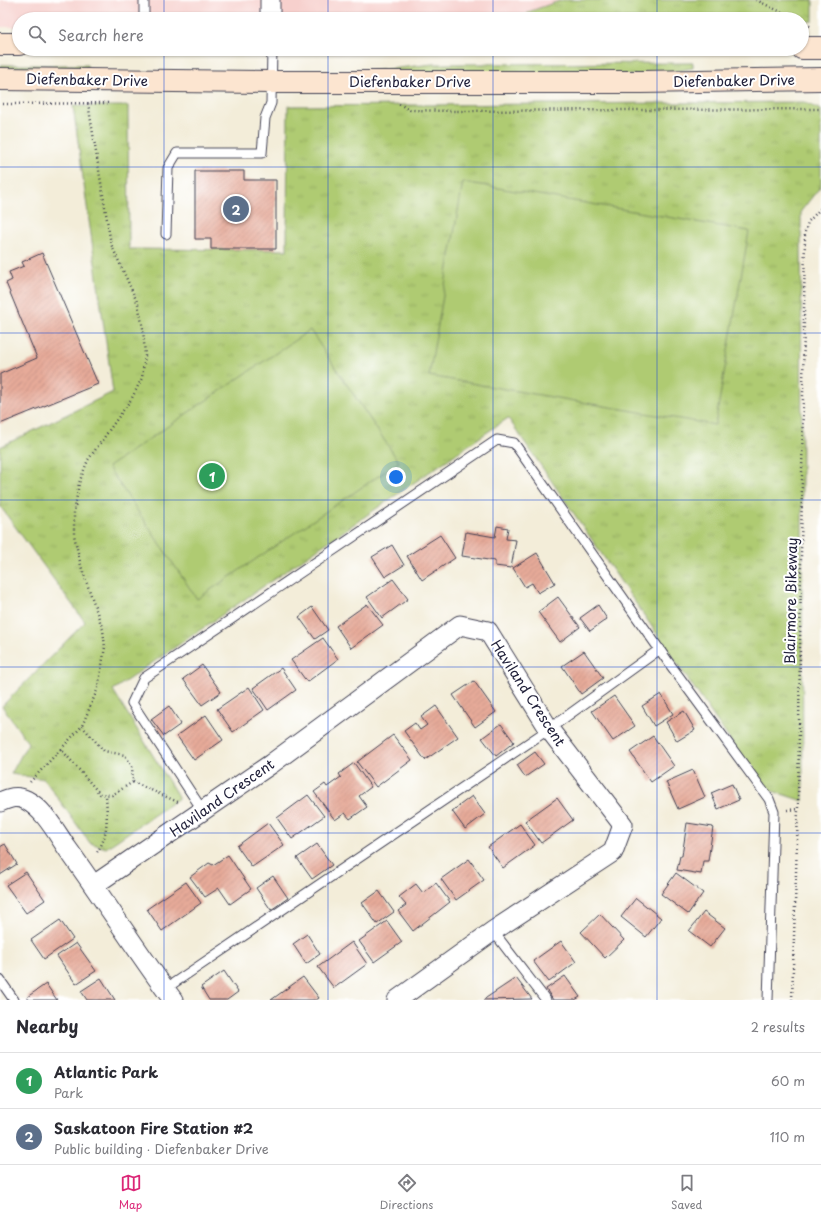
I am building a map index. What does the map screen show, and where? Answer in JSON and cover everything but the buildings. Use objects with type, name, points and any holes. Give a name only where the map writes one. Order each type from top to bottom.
[{"type":"main road","points":[[0,44],[12,44]]},
{"type":"main road","points":[[809,48],[821,48]]},
{"type":"main road","name":"Diefenbaker Drive","points":[[0,79],[272,82],[642,82],[821,79]]},
{"type":"main road","points":[[2,95],[44,80]]},
{"type":"street","points":[[270,0],[270,12]]},
{"type":"street","name":"Haviland Crescent","points":[[94,885],[271,764],[460,626],[488,631],[549,729],[623,825],[614,852],[493,931],[397,1000]]},
{"type":"street","points":[[0,802],[11,798],[20,798],[27,800],[40,810],[94,885],[169,995]]},
{"type":"lane","points":[[144,0],[144,12]]},
{"type":"lane","points":[[166,234],[168,168],[178,153],[262,152],[265,118],[271,103],[272,56]]},
{"type":"lane","points":[[203,811],[132,703],[144,678],[497,440],[514,443],[660,649],[769,799],[773,810],[768,1000]]},
{"type":"lane","points":[[169,995],[549,729],[660,649]]},
{"type":"lane","points":[[493,931],[546,1000]]},
{"type":"lane","points":[[0,980],[14,1000]]},
{"type":"path","points":[[756,0],[781,12]]},
{"type":"path","points":[[2,95],[88,103],[112,103]]},
{"type":"path","points":[[395,101],[410,110],[821,109]]},
{"type":"path","points":[[30,781],[82,726],[98,688],[104,663],[105,647],[103,630],[81,566],[74,535],[74,513],[79,483],[88,460],[132,398],[142,378],[145,356],[143,328],[138,304],[111,244],[88,103]]},
{"type":"path","name":"Blairmore Bikeway","points":[[792,1000],[798,809],[805,232],[808,222],[821,208]]},
{"type":"path","points":[[82,726],[104,751],[124,754],[132,766],[133,782]]},
{"type":"path","points":[[61,749],[100,794],[112,795],[133,782]]},
{"type":"path","points":[[133,782],[182,804]]},
{"type":"path","points":[[97,852],[104,843],[107,816],[106,794]]},
{"type":"shaded area","points":[[0,0],[560,0],[529,12],[12,12],[12,27],[0,27]]},
{"type":"green space","points":[[562,0],[813,0],[813,21],[809,21],[809,12],[528,12]]},
{"type":"green space","points":[[693,63],[693,68],[653,75],[355,73],[433,64]]},
{"type":"green space","points":[[0,65],[87,65],[88,70],[0,73]]},
{"type":"green space","points":[[804,102],[821,110],[821,186],[801,211],[803,801],[763,788],[508,418],[113,690],[179,798],[106,848],[90,843],[44,779],[11,774],[28,743],[2,706],[85,622],[0,506],[0,447],[113,392],[73,106],[128,106],[129,249],[287,250],[288,106]]},
{"type":"green space","points":[[463,182],[749,231],[715,425],[429,376]]},
{"type":"green space","points":[[310,330],[399,462],[197,599],[108,467]]},
{"type":"place","name":"Saskatoon Fire Station #2","points":[[236,209]]},
{"type":"place","name":"Atlantic Park","points":[[212,476]]}]
